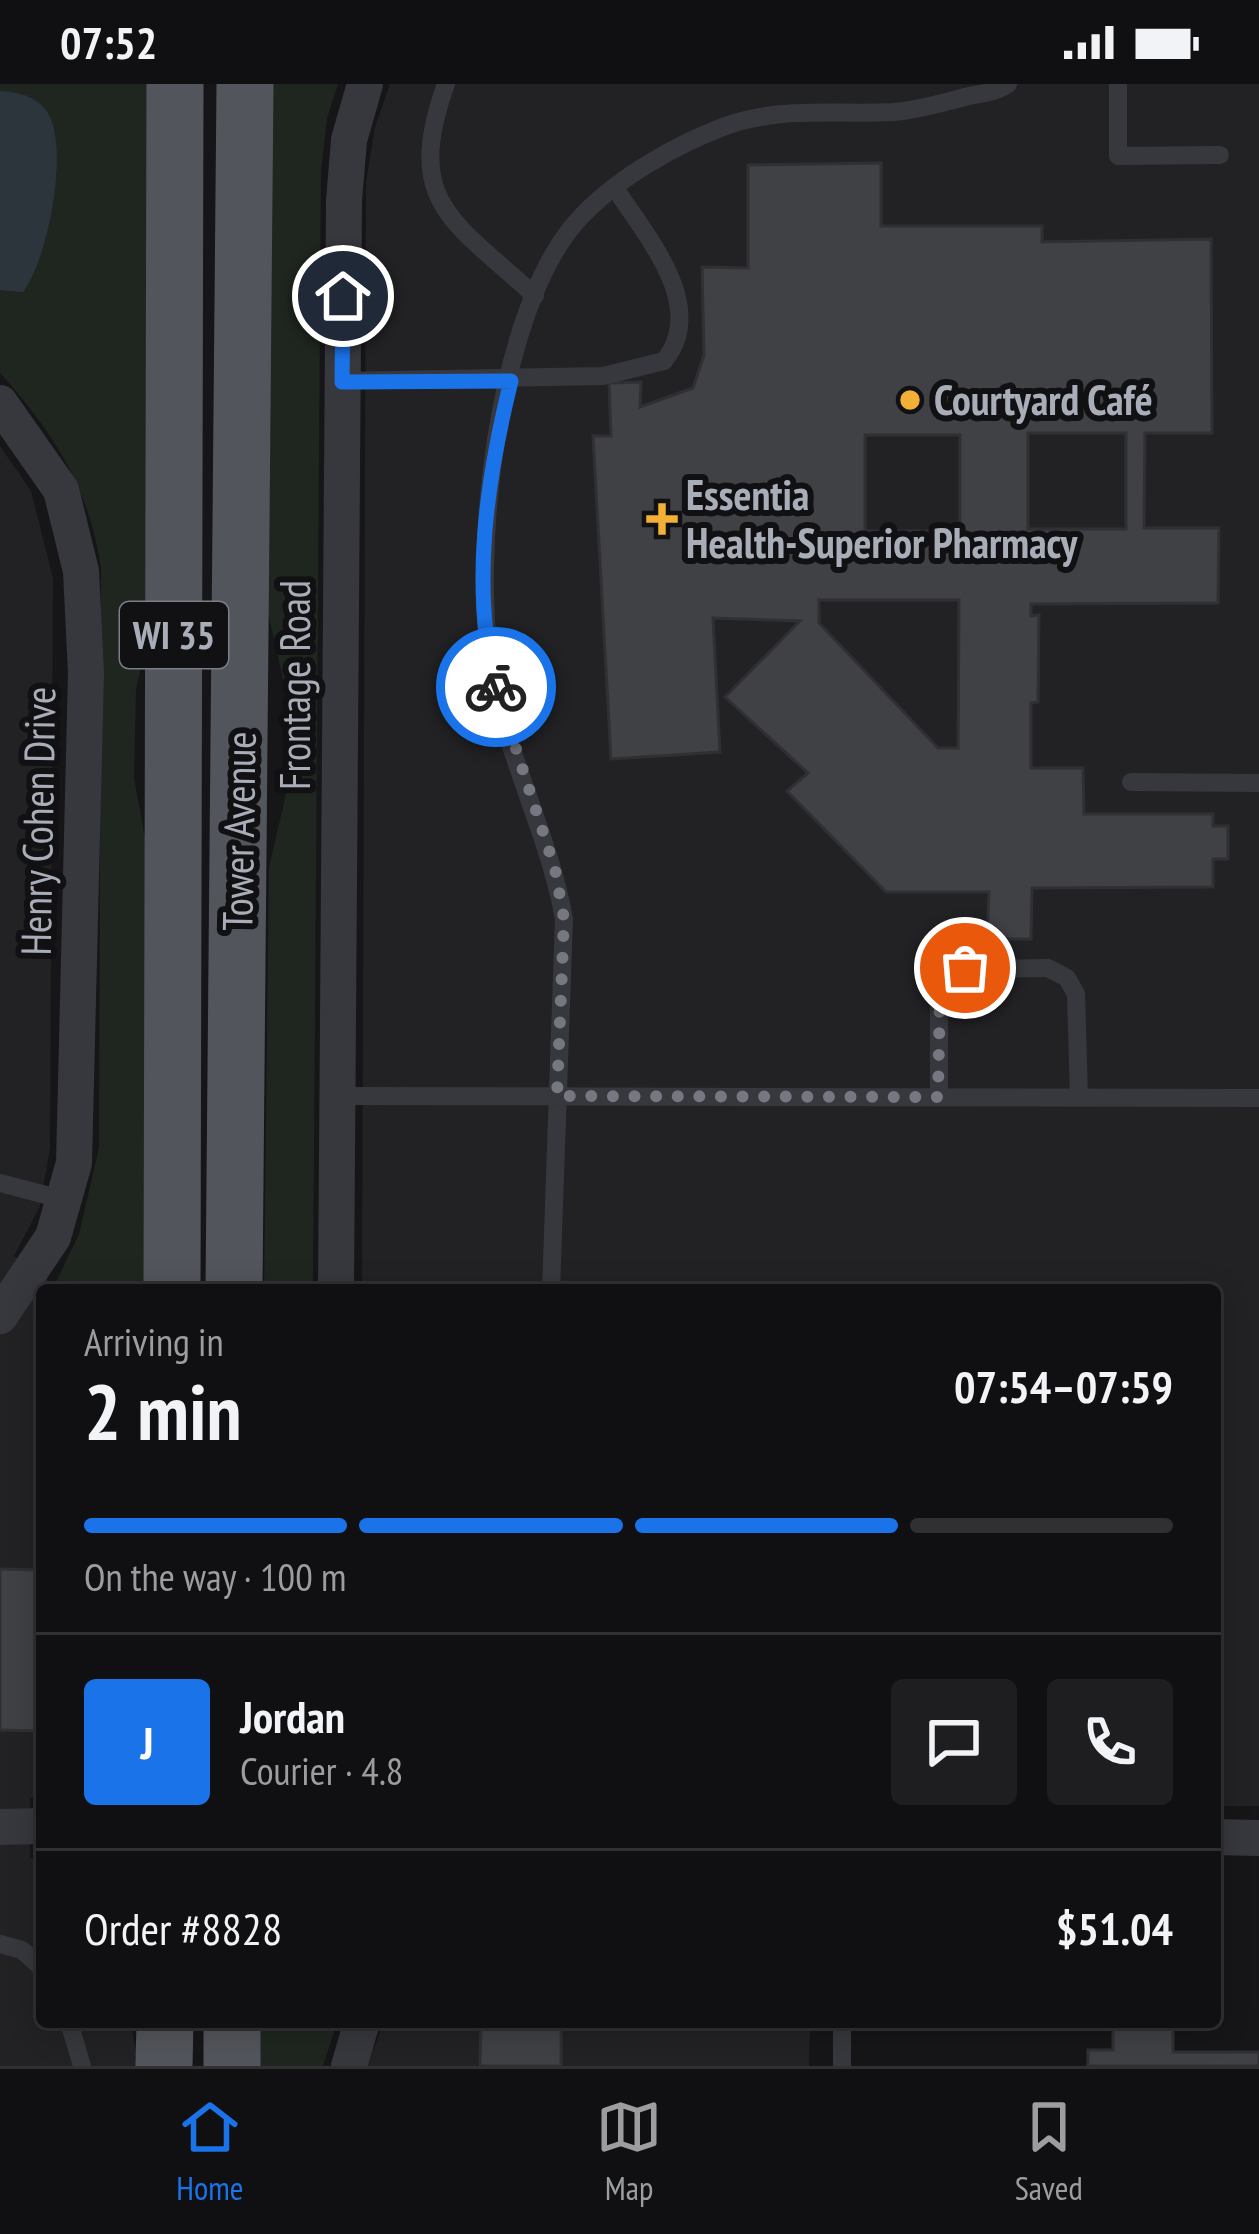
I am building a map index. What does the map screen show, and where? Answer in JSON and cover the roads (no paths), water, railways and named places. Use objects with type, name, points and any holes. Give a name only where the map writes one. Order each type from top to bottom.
[{"type":"main road","name":"Tower Avenue","points":[[172,1284],[175,84]]},
{"type":"main road","name":"Tower Avenue","points":[[234,1284],[245,84]]},
{"type":"main road","points":[[164,2066],[165,2028]]},
{"type":"main road","points":[[232,2028],[232,2066]]},
{"type":"street","name":"Frontage Road","points":[[336,1284],[345,166],[365,84]]},
{"type":"street","name":"Henry Cohen Drive","points":[[0,403],[61,490],[81,571],[86,673],[79,1076],[66,1200],[42,1259],[0,1316]]},
{"type":"street","points":[[0,1827],[36,1826]]},
{"type":"street","points":[[1221,1837],[1259,1838]]},
{"type":"street","points":[[349,2066],[360,2028]]},
{"type":"lane","points":[[446,84],[433,121],[428,162],[434,196],[535,296]]},
{"type":"lane","points":[[551,1284],[564,919],[555,869],[510,744],[492,675],[485,604],[488,496],[511,381],[535,296],[577,221],[615,188],[692,140],[727,125],[781,114],[896,112],[1008,84]]},
{"type":"lane","points":[[1118,84],[1118,156],[1220,155]]},
{"type":"lane","points":[[342,382],[511,381],[647,369],[675,347],[679,309],[672,279],[615,188]]},
{"type":"lane","points":[[1131,782],[1259,783]]},
{"type":"lane","points":[[938,1097],[938,1008],[950,976],[965,968],[1048,968],[1067,978],[1076,994],[1079,1097]]},
{"type":"lane","points":[[338,1096],[1259,1098]]},
{"type":"lane","points":[[0,1183],[66,1200]]},
{"type":"lane","points":[[0,1944],[22,1949],[36,1962]]},
{"type":"lane","points":[[71,2028],[82,2066]]},
{"type":"lane","points":[[842,2028],[842,2066]]},
{"type":"place","name":"Courtyard Café","points":[[910,400]]},
{"type":"place","name":"Essentia Health-Superior Pharmacy","points":[[662,519]]}]
